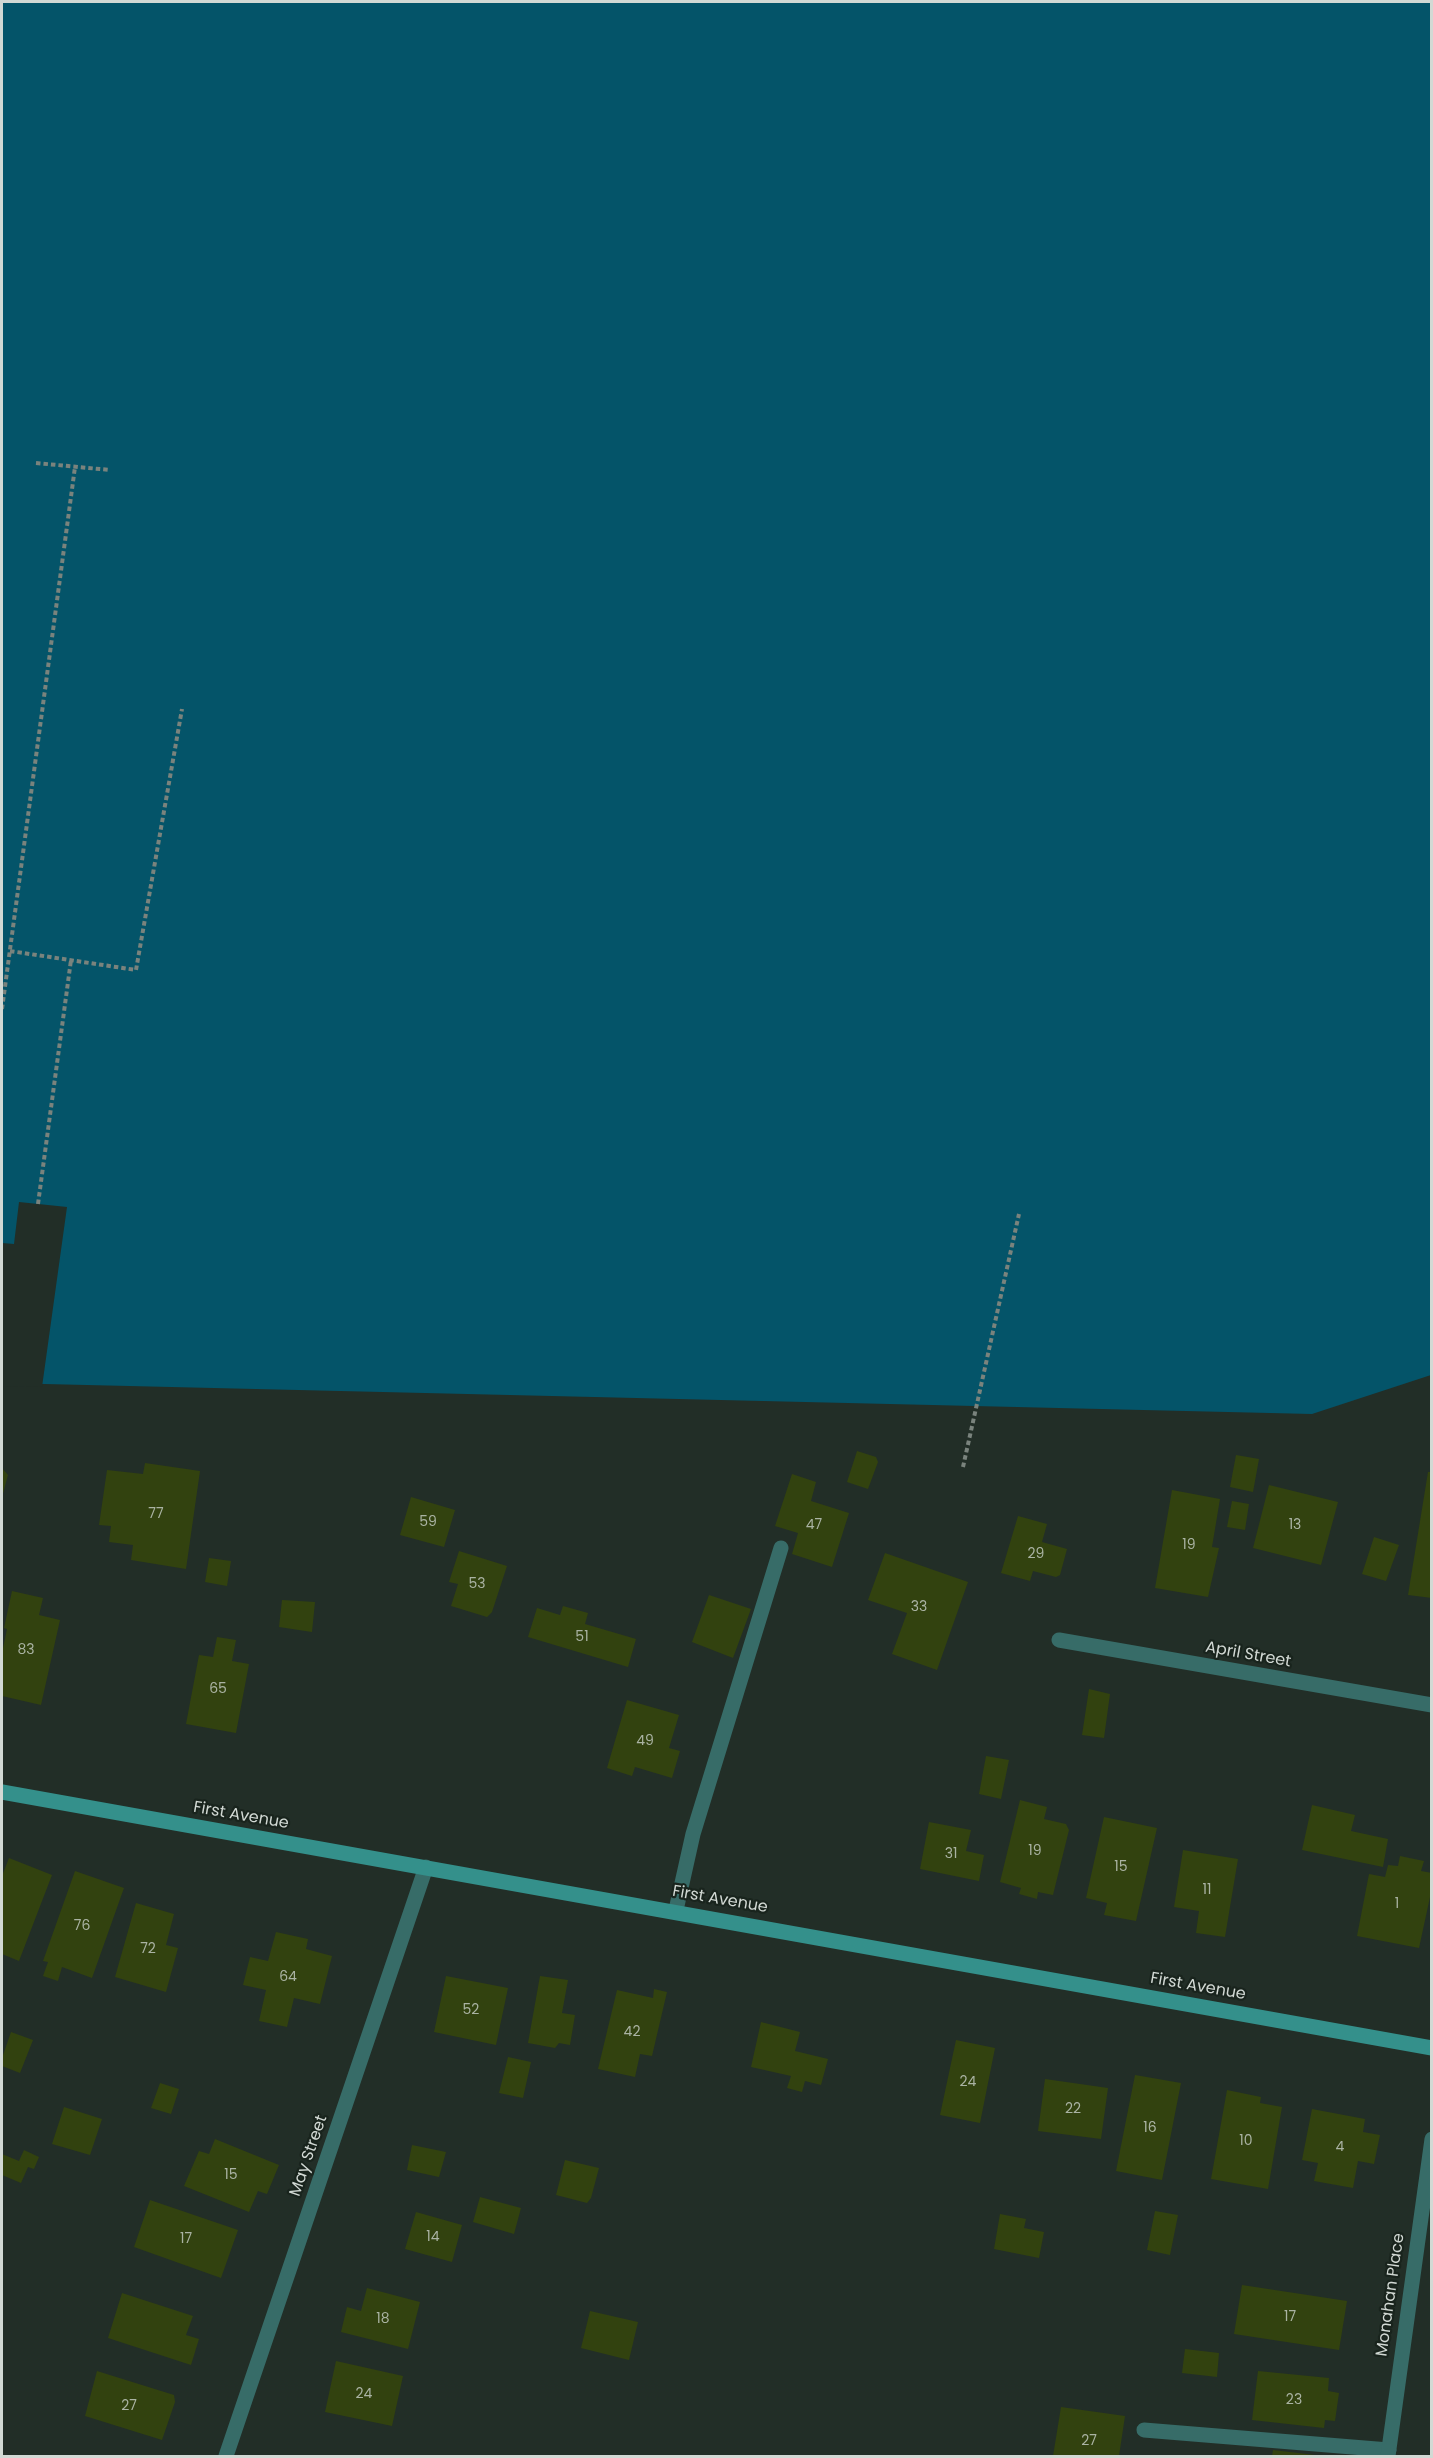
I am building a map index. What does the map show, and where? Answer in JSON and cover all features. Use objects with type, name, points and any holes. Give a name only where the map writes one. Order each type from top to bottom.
[{"type":"street","points":[[676,1910],[693,1834],[781,1548]]},
{"type":"street","name":"April Street","points":[[1059,1640],[1431,1705]]},
{"type":"street","name":"First Avenue","points":[[2,1792],[676,1910],[1431,2048]]},
{"type":"street","name":"May Street","points":[[226,2457],[426,1867]]},
{"type":"street","name":"Monahan Place","points":[[1388,2453],[1431,2139]]},
{"type":"street","points":[[1144,2430],[1388,2453]]},
{"type":"path","points":[[36,463],[110,470]]},
{"type":"path","points":[[2,1010],[75,467]]},
{"type":"path","points":[[10,951],[136,970],[182,709]]},
{"type":"path","points":[[38,1204],[71,960]]},
{"type":"path","points":[[963,1467],[1019,1214]]},
{"type":"water","points":[[2,2],[1431,2],[1431,1375],[1312,1414],[2,1383]]},
{"type":"pier","points":[[19,1202],[67,1207],[42,1387],[2,1386],[2,1243],[14,1244]]},
{"type":"building","points":[[857,1451],[876,1457],[878,1462],[868,1489],[847,1482]]},
{"type":"building","points":[[1236,1455],[1259,1459],[1253,1492],[1230,1487]]},
{"type":"building","points":[[145,1463],[200,1471],[186,1569],[131,1560],[133,1545],[109,1542],[111,1526],[99,1525],[107,1470],[143,1474]]},
{"type":"building","points":[[2,1468],[8,1475],[2,1497]]},
{"type":"building","points":[[1428,1472],[1432,1472],[1432,1598],[1408,1595]]},
{"type":"building","points":[[792,1474],[816,1482],[811,1501],[849,1513],[832,1567],[792,1554],[798,1533],[775,1526]]},
{"type":"building","points":[[1269,1485],[1338,1502],[1321,1565],[1253,1548]]},
{"type":"building","points":[[1172,1490],[1220,1499],[1212,1547],[1219,1548],[1208,1597],[1155,1588]]},
{"type":"building","points":[[411,1497],[455,1510],[444,1547],[400,1535]]},
{"type":"building","points":[[1232,1501],[1249,1504],[1245,1530],[1227,1527]]},
{"type":"building","points":[[1018,1516],[1047,1524],[1042,1542],[1067,1549],[1060,1575],[1056,1577],[1033,1571],[1030,1581],[1001,1573]]},
{"type":"building","points":[[1374,1537],[1399,1545],[1386,1581],[1362,1574]]},
{"type":"building","points":[[459,1551],[507,1566],[492,1612],[487,1617],[451,1606],[458,1584],[449,1582]]},
{"type":"building","points":[[885,1553],[968,1582],[937,1670],[892,1654],[907,1613],[868,1600]]},
{"type":"building","points":[[209,1558],[231,1561],[227,1586],[205,1582]]},
{"type":"building","points":[[12,1591],[43,1598],[39,1615],[60,1620],[41,1705],[2,1696],[2,1653],[7,1629],[4,1628]]},
{"type":"building","points":[[709,1595],[751,1609],[733,1658],[692,1642]]},
{"type":"building","points":[[282,1600],[315,1602],[312,1632],[279,1627]]},
{"type":"building","points":[[563,1606],[588,1613],[585,1624],[636,1639],[628,1667],[528,1637],[537,1608],[560,1615]]},
{"type":"building","points":[[217,1637],[236,1640],[232,1661],[249,1664],[236,1733],[186,1724],[199,1655],[213,1657]]},
{"type":"building","points":[[1089,1689],[1110,1694],[1104,1738],[1082,1735]]},
{"type":"building","points":[[627,1700],[679,1715],[669,1748],[680,1751],[672,1778],[635,1767],[632,1776],[607,1768]]},
{"type":"building","points":[[986,1756],[1009,1760],[1001,1799],[979,1794]]},
{"type":"building","points":[[1020,1800],[1047,1807],[1044,1819],[1066,1824],[1069,1830],[1053,1895],[1038,1892],[1037,1899],[1019,1894],[1021,1888],[1000,1882]]},
{"type":"building","points":[[1312,1805],[1355,1815],[1351,1831],[1388,1839],[1383,1867],[1302,1850]]},
{"type":"building","points":[[1104,1817],[1157,1828],[1136,1921],[1104,1915],[1107,1903],[1086,1898]]},
{"type":"building","points":[[929,1822],[971,1830],[966,1851],[984,1855],[979,1881],[920,1869]]},
{"type":"building","points":[[1183,1850],[1238,1859],[1225,1937],[1196,1933],[1199,1911],[1174,1907]]},
{"type":"building","points":[[1400,1856],[1424,1861],[1421,1871],[1432,1873],[1432,1888],[1419,1948],[1357,1936],[1369,1874],[1385,1877],[1388,1865],[1398,1866]]},
{"type":"building","points":[[9,1858],[52,1875],[19,1961],[2,1954],[2,1876]]},
{"type":"building","points":[[75,1871],[124,1888],[92,1978],[62,1967],[58,1981],[43,1976],[48,1962],[43,1961]]},
{"type":"building","points":[[136,1903],[174,1914],[166,1945],[178,1948],[166,1992],[115,1977]]},
{"type":"building","points":[[276,1932],[308,1939],[306,1949],[332,1956],[320,2004],[294,1998],[287,2027],[259,2021],[266,1990],[243,1985],[250,1957],[268,1961]]},
{"type":"building","points":[[446,1976],[508,1988],[496,2045],[434,2032]]},
{"type":"building","points":[[540,1976],[568,1980],[562,2013],[575,2015],[570,2045],[559,2043],[555,2048],[528,2043]]},
{"type":"building","points":[[654,1989],[667,1992],[652,2056],[640,2054],[635,2077],[598,2069],[617,1990],[653,1998]]},
{"type":"building","points":[[761,2022],[800,2032],[795,2051],[828,2059],[821,2085],[805,2081],[802,2092],[787,2088],[791,2076],[751,2067]]},
{"type":"building","points":[[11,2032],[33,2040],[20,2073],[2,2066],[2,2058]]},
{"type":"building","points":[[956,2040],[995,2048],[980,2123],[940,2115]]},
{"type":"building","points":[[508,2057],[531,2062],[523,2098],[499,2093]]},
{"type":"building","points":[[1135,2075],[1181,2083],[1162,2180],[1116,2171]]},
{"type":"building","points":[[1045,2079],[1108,2088],[1101,2139],[1038,2131]]},
{"type":"building","points":[[160,2083],[179,2089],[171,2114],[151,2108]]},
{"type":"building","points":[[1227,2090],[1261,2097],[1260,2103],[1282,2107],[1268,2189],[1211,2179]]},
{"type":"building","points":[[64,2107],[102,2119],[90,2155],[52,2144]]},
{"type":"building","points":[[1312,2109],[1365,2119],[1363,2132],[1380,2135],[1374,2164],[1358,2161],[1353,2188],[1314,2181],[1318,2163],[1302,2160]]},
{"type":"building","points":[[215,2139],[279,2165],[267,2194],[258,2191],[249,2212],[184,2186],[199,2151],[209,2154]]},
{"type":"building","points":[[412,2145],[446,2152],[439,2177],[407,2170]]},
{"type":"building","points":[[24,2150],[39,2157],[34,2169],[28,2167],[21,2183],[2,2175],[2,2154],[19,2161]]},
{"type":"building","points":[[565,2160],[599,2168],[591,2198],[587,2203],[556,2195]]},
{"type":"building","points":[[480,2197],[521,2208],[514,2234],[473,2222]]},
{"type":"building","points":[[150,2200],[238,2230],[221,2278],[134,2247]]},
{"type":"building","points":[[1155,2211],[1178,2215],[1170,2255],[1147,2250]]},
{"type":"building","points":[[416,2212],[462,2225],[452,2262],[405,2249]]},
{"type":"building","points":[[1000,2214],[1026,2219],[1024,2228],[1044,2232],[1039,2258],[994,2249]]},
{"type":"building","points":[[1242,2285],[1347,2301],[1339,2350],[1234,2334]]},
{"type":"building","points":[[367,2288],[420,2302],[408,2349],[341,2332],[347,2307],[361,2311]]},
{"type":"building","points":[[122,2293],[193,2316],[186,2335],[199,2339],[191,2365],[108,2338]]},
{"type":"building","points":[[590,2311],[638,2322],[629,2360],[581,2348]]},
{"type":"building","points":[[1185,2349],[1219,2353],[1217,2377],[1182,2373]]},
{"type":"building","points":[[336,2361],[403,2376],[392,2426],[325,2412]]},
{"type":"building","points":[[97,2371],[174,2395],[175,2402],[162,2440],[85,2416]]},
{"type":"building","points":[[1258,2371],[1329,2378],[1328,2391],[1339,2393],[1335,2421],[1325,2420],[1324,2428],[1252,2420]]},
{"type":"building","points":[[1061,2407],[1125,2416],[1119,2456],[1053,2456]]},
{"type":"building","points":[[1273,2450],[1315,2455],[1315,2456],[1272,2456]]}]
